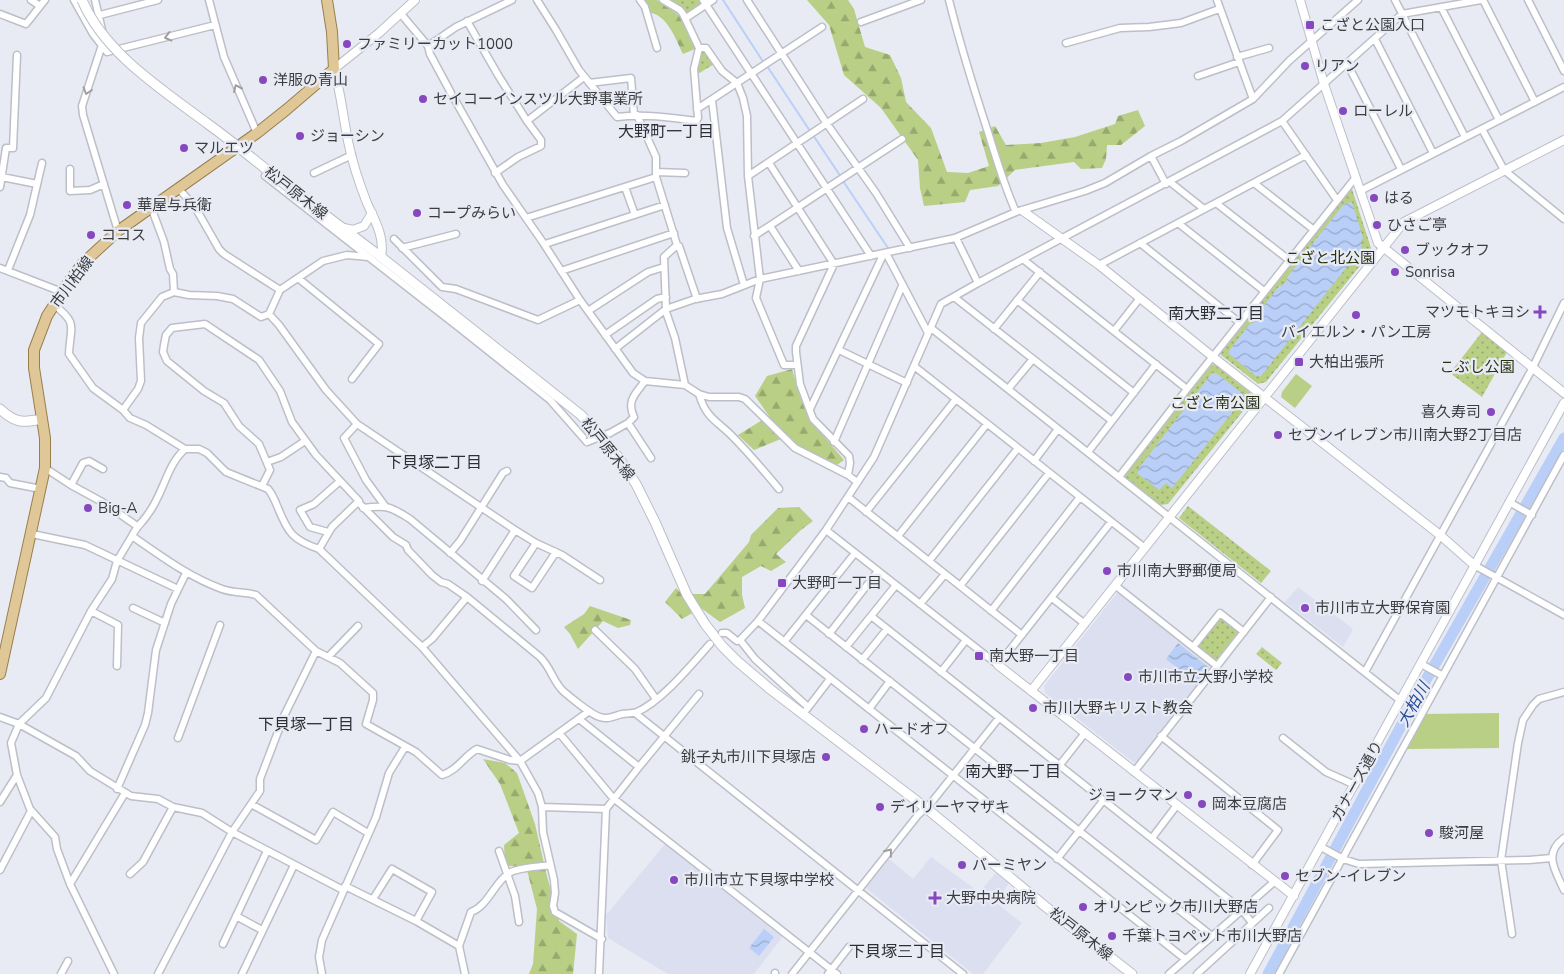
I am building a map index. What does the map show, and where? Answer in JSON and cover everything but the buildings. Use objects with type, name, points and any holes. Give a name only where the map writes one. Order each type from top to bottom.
[{"type":"main road","name":"松戸原木線","points":[[82,0],[97,27],[114,48],[156,84],[335,224],[381,257],[464,327],[581,415],[618,457],[636,484],[655,522],[686,594],[705,624],[722,646],[737,661],[805,710],[1046,907],[1132,974]]},
{"type":"main road","points":[[327,0],[334,69]]},
{"type":"main road","name":"市川柏線","points":[[0,674],[45,468],[45,438],[36,385],[34,358],[39,334],[54,304],[82,264],[118,231],[286,110],[334,69]]},
{"type":"main road","points":[[0,409],[19,422],[42,419]]},
{"type":"street","points":[[31,0],[40,6]]},
{"type":"street","points":[[0,14],[26,24],[45,0]]},
{"type":"street","points":[[74,0],[83,18],[107,52],[215,25]]},
{"type":"street","points":[[95,0],[100,15],[102,45],[82,106],[83,115],[118,231]]},
{"type":"street","points":[[100,15],[158,0]]},
{"type":"street","points":[[209,0],[224,57],[256,132]]},
{"type":"street","points":[[381,257],[383,247],[380,233],[362,190],[352,155],[340,88],[334,69],[401,14],[415,0]]},
{"type":"street","points":[[428,46],[467,20],[512,0]]},
{"type":"street","points":[[537,0],[584,77],[617,117],[635,115],[660,116],[696,121],[698,109],[694,69],[699,48],[686,18],[680,10],[663,0]]},
{"type":"street","points":[[640,0],[645,7],[657,48]]},
{"type":"street","points":[[686,18],[704,2],[713,0]]},
{"type":"street","points":[[747,0],[910,248]]},
{"type":"street","points":[[861,22],[921,0]]},
{"type":"street","points":[[949,0],[962,51],[1007,193],[1020,212],[1062,238],[1100,265],[1213,357],[1440,535],[1474,565],[1564,615]]},
{"type":"street","points":[[1216,0],[1253,99]]},
{"type":"street","points":[[1300,0],[1324,84],[1376,238],[1383,248],[1564,393]]},
{"type":"street","points":[[615,349],[666,308],[722,294],[760,279],[956,238],[1020,212],[1085,192],[1105,183],[1253,99],[1289,61],[1358,0]]},
{"type":"street","points":[[1395,0],[1465,137]]},
{"type":"street","points":[[740,640],[758,622],[826,530],[874,457],[941,304],[1282,121],[1402,14],[1482,0],[1535,102]]},
{"type":"street","points":[[1528,0],[1564,71]]},
{"type":"street","points":[[704,2],[871,256]]},
{"type":"street","points":[[1441,7],[1500,120]]},
{"type":"street","points":[[1066,43],[1120,28],[1181,23],[1219,9]]},
{"type":"street","points":[[401,14],[428,46],[430,54],[451,93]]},
{"type":"street","points":[[467,20],[498,75],[542,140],[541,146],[518,157],[495,173]]},
{"type":"street","points":[[698,109],[822,27]]},
{"type":"street","points":[[1375,39],[1433,153]]},
{"type":"street","points":[[699,48],[706,48],[722,71],[737,83],[743,98],[747,116],[748,176],[760,279],[756,298],[784,365],[798,364]]},
{"type":"street","points":[[1198,76],[1269,48]]},
{"type":"street","points":[[0,187],[6,148],[13,148],[17,55]]},
{"type":"street","points":[[1348,63],[1401,170]]},
{"type":"street","points":[[527,120],[584,77]]},
{"type":"street","points":[[589,83],[631,78],[635,115],[656,158],[656,175],[677,245],[679,246],[697,299]]},
{"type":"street","points":[[1360,191],[1564,87]]},
{"type":"street","points":[[748,176],[863,99]]},
{"type":"street","points":[[455,100],[495,173],[580,300],[633,373],[646,381],[685,385],[709,398],[738,397],[745,400],[795,448],[857,482]]},
{"type":"street","points":[[712,100],[726,228],[744,285]]},
{"type":"street","points":[[1282,121],[1337,200]]},
{"type":"street","points":[[1482,129],[1504,170],[1564,219]]},
{"type":"street","points":[[754,236],[902,139]]},
{"type":"street","points":[[1031,691],[1404,222],[1564,140]]},
{"type":"street","points":[[314,173],[352,155]]},
{"type":"street","points":[[1100,265],[1306,155]]},
{"type":"street","points":[[1151,156],[1168,183],[1204,209]]},
{"type":"street","points":[[769,163],[834,264]]},
{"type":"street","points":[[8,270],[30,215],[42,164]]},
{"type":"street","points":[[70,169],[70,191],[90,190],[104,184]]},
{"type":"street","points":[[526,218],[625,187],[656,175],[686,173]]},
{"type":"street","points":[[265,176],[368,257],[464,327],[550,400],[587,442],[610,433],[628,423],[634,417],[630,410],[630,404],[646,381]]},
{"type":"street","points":[[2,177],[36,184]]},
{"type":"street","points":[[1119,477],[1356,177]]},
{"type":"street","points":[[1254,183],[1314,230]]},
{"type":"street","points":[[625,187],[635,215]]},
{"type":"street","points":[[178,188],[195,207],[219,249],[224,254],[280,290]]},
{"type":"street","points":[[1216,203],[1289,260]]},
{"type":"street","points":[[544,244],[665,205]]},
{"type":"street","points":[[151,207],[164,242],[170,269],[174,274],[174,292]]},
{"type":"street","points":[[335,224],[346,228],[358,229],[364,226],[372,213]]},
{"type":"street","points":[[1178,223],[1264,292]]},
{"type":"street","points":[[770,226],[799,271]]},
{"type":"street","points":[[561,271],[674,233]]},
{"type":"street","points":[[402,248],[456,234]]},
{"type":"street","points":[[956,238],[978,283]]},
{"type":"street","points":[[394,240],[442,287],[456,289],[538,320],[580,300]]},
{"type":"street","points":[[1140,244],[1240,323]]},
{"type":"street","points":[[677,245],[664,256],[666,312],[675,338],[685,385]]},
{"type":"street","points":[[885,253],[902,286],[930,331],[1008,389],[1401,700]]},
{"type":"street","points":[[810,409],[885,253]]},
{"type":"street","points":[[269,314],[280,290],[323,261],[347,255],[368,257]]},
{"type":"street","points":[[1024,260],[1187,389]]},
{"type":"street","points":[[834,264],[796,346],[800,384],[813,419],[849,456],[848,476]]},
{"type":"street","points":[[0,268],[62,292]]},
{"type":"street","points":[[588,311],[648,272],[664,268]]},
{"type":"street","points":[[994,328],[1040,272]]},
{"type":"street","points":[[298,278],[379,344],[352,379]]},
{"type":"street","points":[[834,442],[902,286]]},
{"type":"street","points":[[123,410],[138,389],[141,381],[139,338],[141,323],[162,297],[174,292],[189,295],[217,296],[233,299],[261,316],[269,314]]},
{"type":"street","points":[[605,335],[656,299],[666,297]]},
{"type":"street","points":[[954,297],[1112,421]]},
{"type":"street","points":[[1114,331],[1140,298]]},
{"type":"street","points":[[1017,300],[1134,393]]},
{"type":"street","points":[[1365,672],[1532,369],[1564,303]]},
{"type":"street","points":[[54,304],[68,316],[72,324],[69,354],[93,388],[123,410],[130,418],[146,425],[185,449],[199,449],[207,453],[226,472],[268,489],[272,494],[282,520],[293,536],[303,543],[319,549],[422,647],[520,761],[538,793],[542,807],[543,832],[556,893],[553,906],[555,912],[602,939]]},
{"type":"street","points":[[269,314],[326,390],[357,424],[482,509],[600,580]]},
{"type":"street","points":[[262,486],[270,470],[259,444],[239,426],[224,403],[204,391],[166,361],[163,352],[164,345],[166,335],[172,328],[205,324],[259,360],[280,391],[292,422],[363,508],[393,537],[406,545],[408,550],[432,575],[467,597],[540,657],[549,666],[554,679],[563,691],[585,707],[588,712],[604,718],[635,713],[656,700],[710,644]]},
{"type":"street","points":[[839,350],[907,383]]},
{"type":"street","points":[[1008,389],[1033,359]]},
{"type":"street","points":[[1088,452],[1156,364]]},
{"type":"street","points":[[914,366],[1145,548]]},
{"type":"street","points":[[699,394],[708,415],[732,436],[779,489]]},
{"type":"street","points":[[866,512],[956,399]]},
{"type":"street","name":"ガナーズ通り","points":[[1250,974],[1474,565],[1512,504],[1564,403]]},
{"type":"street","points":[[628,423],[651,458]]},
{"type":"street","points":[[357,424],[344,438],[366,480],[385,506]]},
{"type":"street","points":[[898,536],[987,424]]},
{"type":"street","points":[[1034,461],[1058,429]]},
{"type":"street","points":[[267,462],[281,457],[305,440]]},
{"type":"street","points":[[929,561],[1018,448]]},
{"type":"street","points":[[114,974],[70,884],[57,849],[55,837],[31,811],[17,776],[11,743],[19,724],[46,698],[91,611],[112,579],[117,561],[137,526],[148,514],[171,465],[185,449]]},
{"type":"street","points":[[1279,974],[1564,455]]},
{"type":"street","points":[[71,485],[83,463],[88,461],[103,468]]},
{"type":"street","points":[[45,468],[104,503],[137,526]]},
{"type":"street","points":[[450,552],[482,509],[503,473],[507,471]]},
{"type":"street","points":[[960,586],[1049,473]]},
{"type":"street","points":[[0,477],[6,478],[10,482],[41,489]]},
{"type":"street","points":[[328,532],[310,527],[300,510],[314,504],[340,481]]},
{"type":"street","points":[[848,497],[1022,635]]},
{"type":"street","points":[[992,611],[1080,497]]},
{"type":"street","points":[[319,549],[328,532],[358,502]]},
{"type":"street","points":[[1512,504],[1530,514]]},
{"type":"street","points":[[363,508],[385,506],[410,519],[506,600],[536,630]]},
{"type":"street","points":[[998,665],[1111,522]]},
{"type":"street","points":[[482,581],[515,530]]},
{"type":"street","points":[[826,530],[1294,896]]},
{"type":"street","points":[[32,534],[85,545],[178,589]]},
{"type":"street","points":[[132,536],[186,573],[225,590],[247,592],[256,595],[316,651],[340,662],[373,692],[373,700],[366,724],[416,752],[442,775],[450,773],[477,749],[510,760],[520,761],[588,712]]},
{"type":"street","points":[[536,543],[514,576],[532,588],[556,552]]},
{"type":"street","points":[[784,642],[855,553]]},
{"type":"street","points":[[829,634],[878,571]]},
{"type":"street","points":[[117,789],[145,725],[156,650],[178,589],[186,573]]},
{"type":"street","points":[[920,604],[945,574]]},
{"type":"street","points":[[846,647],[896,585]]},
{"type":"street","points":[[1116,586],[1217,666]]},
{"type":"street","points":[[422,647],[450,619],[467,597]]},
{"type":"street","points":[[1052,598],[1085,624]]},
{"type":"street","points":[[1134,772],[1271,598]]},
{"type":"street","points":[[134,608],[165,623]]},
{"type":"street","points":[[91,611],[118,625],[118,666]]},
{"type":"street","points":[[1193,647],[1220,613],[1244,632]]},
{"type":"street","points":[[806,615],[1212,936]]},
{"type":"street","points":[[871,616],[1242,910],[1252,924]]},
{"type":"street","points":[[758,622],[1186,959]]},
{"type":"street","points":[[178,738],[220,625]]},
{"type":"street","points":[[328,657],[358,626]]},
{"type":"street","points":[[862,660],[887,628]]},
{"type":"street","points":[[596,630],[635,670],[656,700]]},
{"type":"street","points":[[722,633],[727,633],[737,641],[740,640],[754,659],[805,710],[830,679]]},
{"type":"street","points":[[942,672],[966,640]]},
{"type":"street","points":[[158,974],[232,832],[260,791],[260,779],[284,716],[316,651]]},
{"type":"street","points":[[1421,664],[1443,676]]},
{"type":"street","points":[[868,709],[890,682]]},
{"type":"street","points":[[1512,934],[1501,860],[1518,743],[1523,720],[1527,712],[1539,700],[1564,692]]},
{"type":"street","points":[[599,974],[602,939],[606,809],[638,767],[699,694]]},
{"type":"street","points":[[635,713],[963,974]]},
{"type":"street","points":[[0,717],[19,724],[76,756],[90,771],[124,793],[131,796],[158,800],[173,807],[202,813],[232,832],[294,865],[373,899],[459,946]]},
{"type":"street","points":[[792,974],[918,815],[953,776],[999,718]]},
{"type":"street","points":[[579,719],[638,767]]},
{"type":"street","points":[[1060,766],[1085,733]]},
{"type":"street","points":[[560,734],[614,798],[832,972],[849,947]]},
{"type":"street","points":[[1161,736],[1278,830],[1252,865]]},
{"type":"street","points":[[1283,738],[1326,772],[1355,785]]},
{"type":"street","points":[[322,974],[319,957],[322,940],[382,799],[389,773],[405,746]]},
{"type":"street","points":[[0,802],[17,776]]},
{"type":"street","points":[[70,884],[124,793]]},
{"type":"street","points":[[1057,859],[1103,801]]},
{"type":"street","points":[[252,804],[316,840],[333,812],[368,833]]},
{"type":"street","points":[[1152,838],[1177,805]]},
{"type":"street","points":[[130,874],[142,862],[173,807]]},
{"type":"street","points":[[542,807],[606,809]]},
{"type":"street","points":[[0,870],[31,811]]},
{"type":"street","points":[[1563,886],[1556,873],[1552,858],[1554,847],[1564,838]]},
{"type":"street","points":[[1321,846],[1343,859],[1358,864],[1552,858]]},
{"type":"street","points":[[223,944],[267,850]]},
{"type":"street","points":[[499,851],[515,896],[519,922]]},
{"type":"street","points":[[242,974],[294,865]]},
{"type":"street","points":[[465,974],[459,946],[471,912],[478,910],[507,874],[513,871],[550,865]]},
{"type":"street","points":[[373,899],[392,869],[432,892],[416,921]]},
{"type":"street","points":[[1169,974],[1274,882]]},
{"type":"street","points":[[1197,974],[1269,908]]},
{"type":"street","points":[[236,916],[262,930]]},
{"type":"street","points":[[61,974],[68,961]]},
{"type":"shaded area","points":[[1298,587],[1353,629],[1343,647],[1285,602]]},
{"type":"shaded area","name":"市川市立大野小学校","points":[[1117,593],[1120,593],[1211,665],[1136,763],[1045,693],[1044,686]]},
{"type":"shaded area","name":"市川市立下貝塚中学校","points":[[665,844],[784,935],[754,974],[668,974],[608,938],[606,915]]},
{"type":"shaded area","points":[[931,857],[979,892],[996,873],[1009,883],[995,902],[1022,923],[983,974],[973,974],[866,888],[889,859],[913,879]]},
{"type":"green space","points":[[643,0],[657,0],[680,16],[695,49],[683,54],[667,24],[657,15],[651,13]]},
{"type":"green space","points":[[669,0],[699,0],[701,6],[687,13]]},
{"type":"green space","points":[[807,0],[848,0],[854,9],[865,47],[890,55],[901,78],[906,102],[931,128],[947,172],[968,173],[989,166],[979,132],[995,126],[1006,145],[1041,143],[1075,137],[1115,124],[1118,116],[1138,110],[1145,126],[1121,145],[1107,145],[1106,159],[1102,168],[1081,169],[1074,162],[1015,170],[998,186],[970,190],[965,202],[924,206],[920,188],[918,160],[881,108],[844,75],[829,25]]},
{"type":"green space","points":[[700,49],[706,49],[716,63],[696,75]]},
{"type":"green space","name":"こざと北公園","points":[[1350,189],[1352,189],[1372,251],[1266,382],[1258,384],[1221,355],[1221,352]]},
{"type":"green space","name":"こぶし公園","points":[[1482,332],[1507,352],[1482,397],[1450,373]]},
{"type":"green space","name":"こざと南公園","points":[[1214,364],[1250,392],[1252,400],[1168,504],[1160,505],[1124,477],[1211,365]]},
{"type":"green space","points":[[792,369],[802,402],[817,428],[844,460],[837,465],[802,448],[788,436],[754,450],[738,435],[769,416],[755,396],[767,376]]},
{"type":"green space","points":[[1296,374],[1312,386],[1295,408],[1281,397],[1282,392]]},
{"type":"green space","points":[[1188,506],[1271,571],[1261,583],[1179,518]]},
{"type":"green space","points":[[799,507],[813,521],[776,554],[786,562],[771,571],[761,566],[742,577],[742,595],[745,608],[720,622],[701,608],[682,619],[665,602],[676,588],[684,596],[705,594],[749,542],[751,535],[778,508]]},
{"type":"green space","points":[[590,606],[631,620],[630,625],[618,628],[603,621],[578,649],[564,627],[584,614]]},
{"type":"green space","points":[[1221,615],[1240,630],[1216,660],[1197,646]]},
{"type":"green space","points":[[1262,647],[1282,663],[1276,670],[1256,654]]},
{"type":"green space","points":[[1499,713],[1499,748],[1407,749],[1424,714]]},
{"type":"green space","points":[[483,759],[505,763],[517,773],[535,824],[559,921],[577,934],[573,974],[529,974],[533,964],[537,909],[526,866],[505,866],[504,845],[519,833],[500,784]]},
{"type":"water","name":"こざと北公園","points":[[1352,202],[1363,238],[1361,249],[1261,376],[1256,376],[1229,354],[1229,351],[1248,326],[1255,321],[1256,316],[1280,285],[1282,286],[1287,280],[1287,277],[1344,204]]},
{"type":"water","name":"こざと南公園","points":[[1212,373],[1216,373],[1243,394],[1242,400],[1172,488],[1166,483],[1159,490],[1137,473],[1139,468]]},
{"type":"water","points":[[1178,643],[1208,667],[1198,681],[1194,681],[1166,659]]},
{"type":"water","points":[[764,929],[774,937],[759,956],[749,948]]},
{"type":"waterway","points":[[723,0],[764,63]]},
{"type":"waterway","points":[[767,66],[810,131]]},
{"type":"waterway","points":[[813,135],[841,177]]},
{"type":"waterway","points":[[843,181],[888,248]]},
{"type":"waterway","name":"大柏川","points":[[1268,974],[1422,687],[1564,438]]},
{"type":"place","name":"こざと公園入口","points":[[1310,25]]},
{"type":"place","name":"ファミリーカット1000","points":[[347,44]]},
{"type":"place","name":"リアン","points":[[1305,66]]},
{"type":"place","name":"洋服の青山","points":[[263,80]]},
{"type":"place","name":"セイコーインスツル大野事業所","points":[[423,99]]},
{"type":"place","name":"ローレル","points":[[1343,111]]},
{"type":"place","name":"ジョーシン","points":[[300,136]]},
{"type":"place","name":"マルエツ","points":[[184,148]]},
{"type":"place","name":"はる","points":[[1374,198]]},
{"type":"place","name":"華屋与兵衛","points":[[127,205]]},
{"type":"place","name":"コープみらい","points":[[417,213]]},
{"type":"place","name":"ひさご亭","points":[[1377,225]]},
{"type":"place","name":"ココス","points":[[91,235]]},
{"type":"place","name":"ブックオフ","points":[[1405,250]]},
{"type":"place","name":"Sonrisa","points":[[1395,272]]},
{"type":"place","name":"マツモトキヨシ","points":[[1540,312]]},
{"type":"place","name":"バイエルン・パン工房","points":[[1356,315]]},
{"type":"place","name":"大柏出張所","points":[[1299,362]]},
{"type":"place","name":"喜久寿司","points":[[1491,412]]},
{"type":"place","name":"セブンイレブン市川南大野2丁目店","points":[[1278,435]]},
{"type":"place","name":"Big-A","points":[[88,508]]},
{"type":"place","name":"市川南大野郵便局","points":[[1107,571]]},
{"type":"place","name":"大野町一丁目","points":[[782,583]]},
{"type":"place","name":"市川市立大野保育園","points":[[1305,608]]},
{"type":"place","name":"南大野一丁目","points":[[979,656]]},
{"type":"place","name":"市川市立大野小学校","points":[[1128,677]]},
{"type":"place","name":"市川大野キリスト教会","points":[[1033,708]]},
{"type":"place","name":"ハードオフ","points":[[864,729]]},
{"type":"place","name":"銚子丸市川下貝塚店","points":[[826,757]]},
{"type":"place","name":"ジョークマン","points":[[1188,795]]},
{"type":"place","name":"岡本豆腐店","points":[[1202,804]]},
{"type":"place","name":"デイリーヤマザキ","points":[[880,807]]},
{"type":"place","name":"駿河屋","points":[[1429,833]]},
{"type":"place","name":"バーミヤン","points":[[962,865]]},
{"type":"place","name":"セブン-イレブン","points":[[1285,876]]},
{"type":"place","name":"市川市立下貝塚中学校","points":[[674,880]]},
{"type":"place","name":"大野中央病院","points":[[935,898]]},
{"type":"place","name":"オリンピック市川大野店","points":[[1083,907]]},
{"type":"place","name":"千葉トヨペット市川大野店","points":[[1112,936]]},
{"type":"district","name":"大野町一丁目","points":[[666,131]]},
{"type":"district","name":"南大野二丁目","points":[[1216,313]]},
{"type":"district","name":"下貝塚二丁目","points":[[434,462]]},
{"type":"district","name":"下貝塚一丁目","points":[[306,724]]},
{"type":"district","name":"南大野一丁目","points":[[1013,771]]},
{"type":"district","name":"下貝塚三丁目","points":[[897,951]]}]
